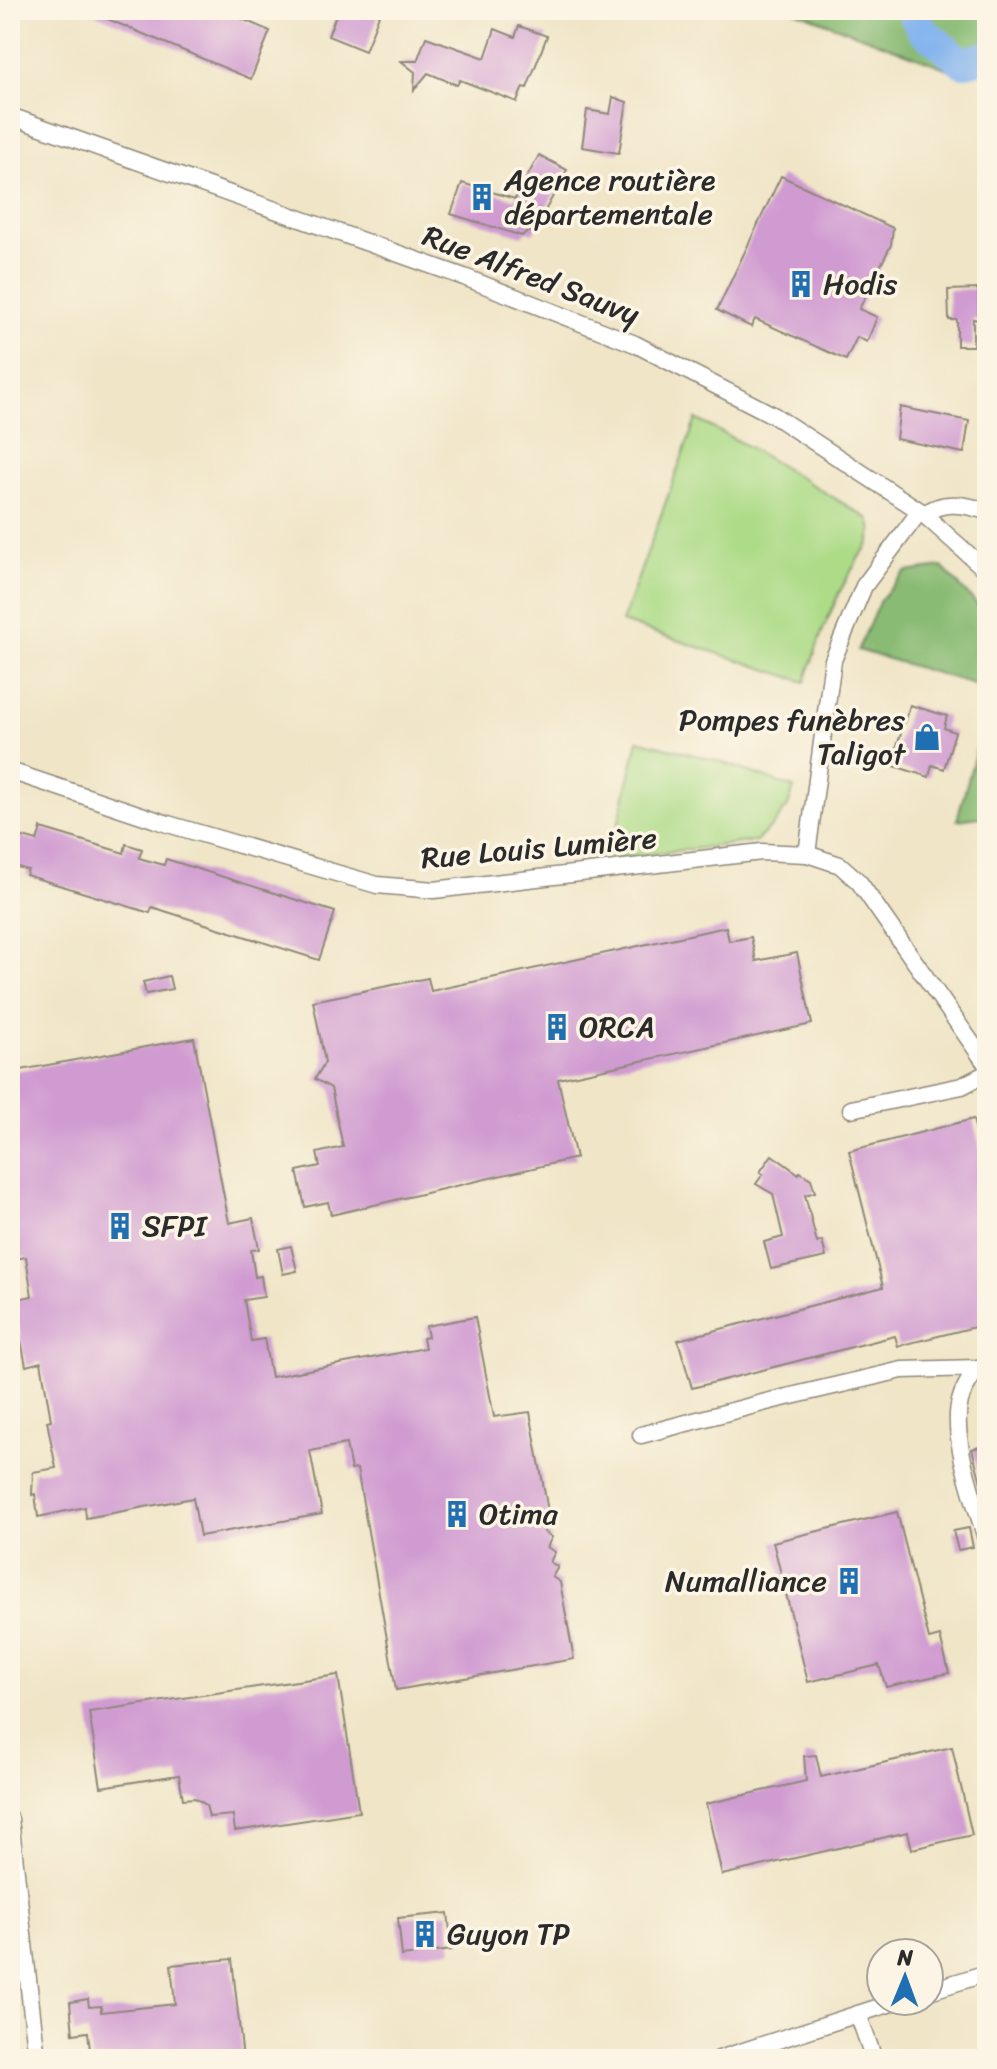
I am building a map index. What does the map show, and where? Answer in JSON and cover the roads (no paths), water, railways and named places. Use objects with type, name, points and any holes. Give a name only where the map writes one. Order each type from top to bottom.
[{"type":"street","name":"Rue Alfred Sauvy","points":[[10,116],[464,277],[635,344],[773,415],[922,513],[987,571]]},
{"type":"street","points":[[807,854],[833,660],[864,586],[922,513],[954,504],[987,511]]},
{"type":"street","name":"Rue Louis Lumière","points":[[10,771],[168,824],[377,885],[434,890],[762,852],[807,854],[840,865],[859,882],[987,1065]]},
{"type":"street","points":[[851,1109],[962,1086],[987,1073]]},
{"type":"street","points":[[641,1435],[902,1370],[983,1367]]},
{"type":"street","points":[[983,1367],[966,1385],[960,1401],[957,1427],[987,1542]]},
{"type":"street","points":[[10,1819],[37,2059]]},
{"type":"street","points":[[945,1986],[987,1973]]},
{"type":"street","points":[[719,2059],[865,2012]]},
{"type":"street","points":[[858,2014],[874,2059]]},
{"type":"waterway","points":[[911,10],[921,29],[963,63],[987,56]]},
{"type":"place","name":"Agence routière départementale","points":[[482,197]]},
{"type":"place","name":"Hodis","points":[[801,284]]},
{"type":"place","name":"Pompes funèbres Taligot","points":[[927,737]]},
{"type":"place","name":"ORCA","points":[[557,1027]]},
{"type":"place","name":"SFPI","points":[[120,1226]]},
{"type":"place","name":"Otima","points":[[457,1514]]},
{"type":"place","name":"Numalliance","points":[[849,1581]]},
{"type":"place","name":"Guyon TP","points":[[425,1934]]}]
